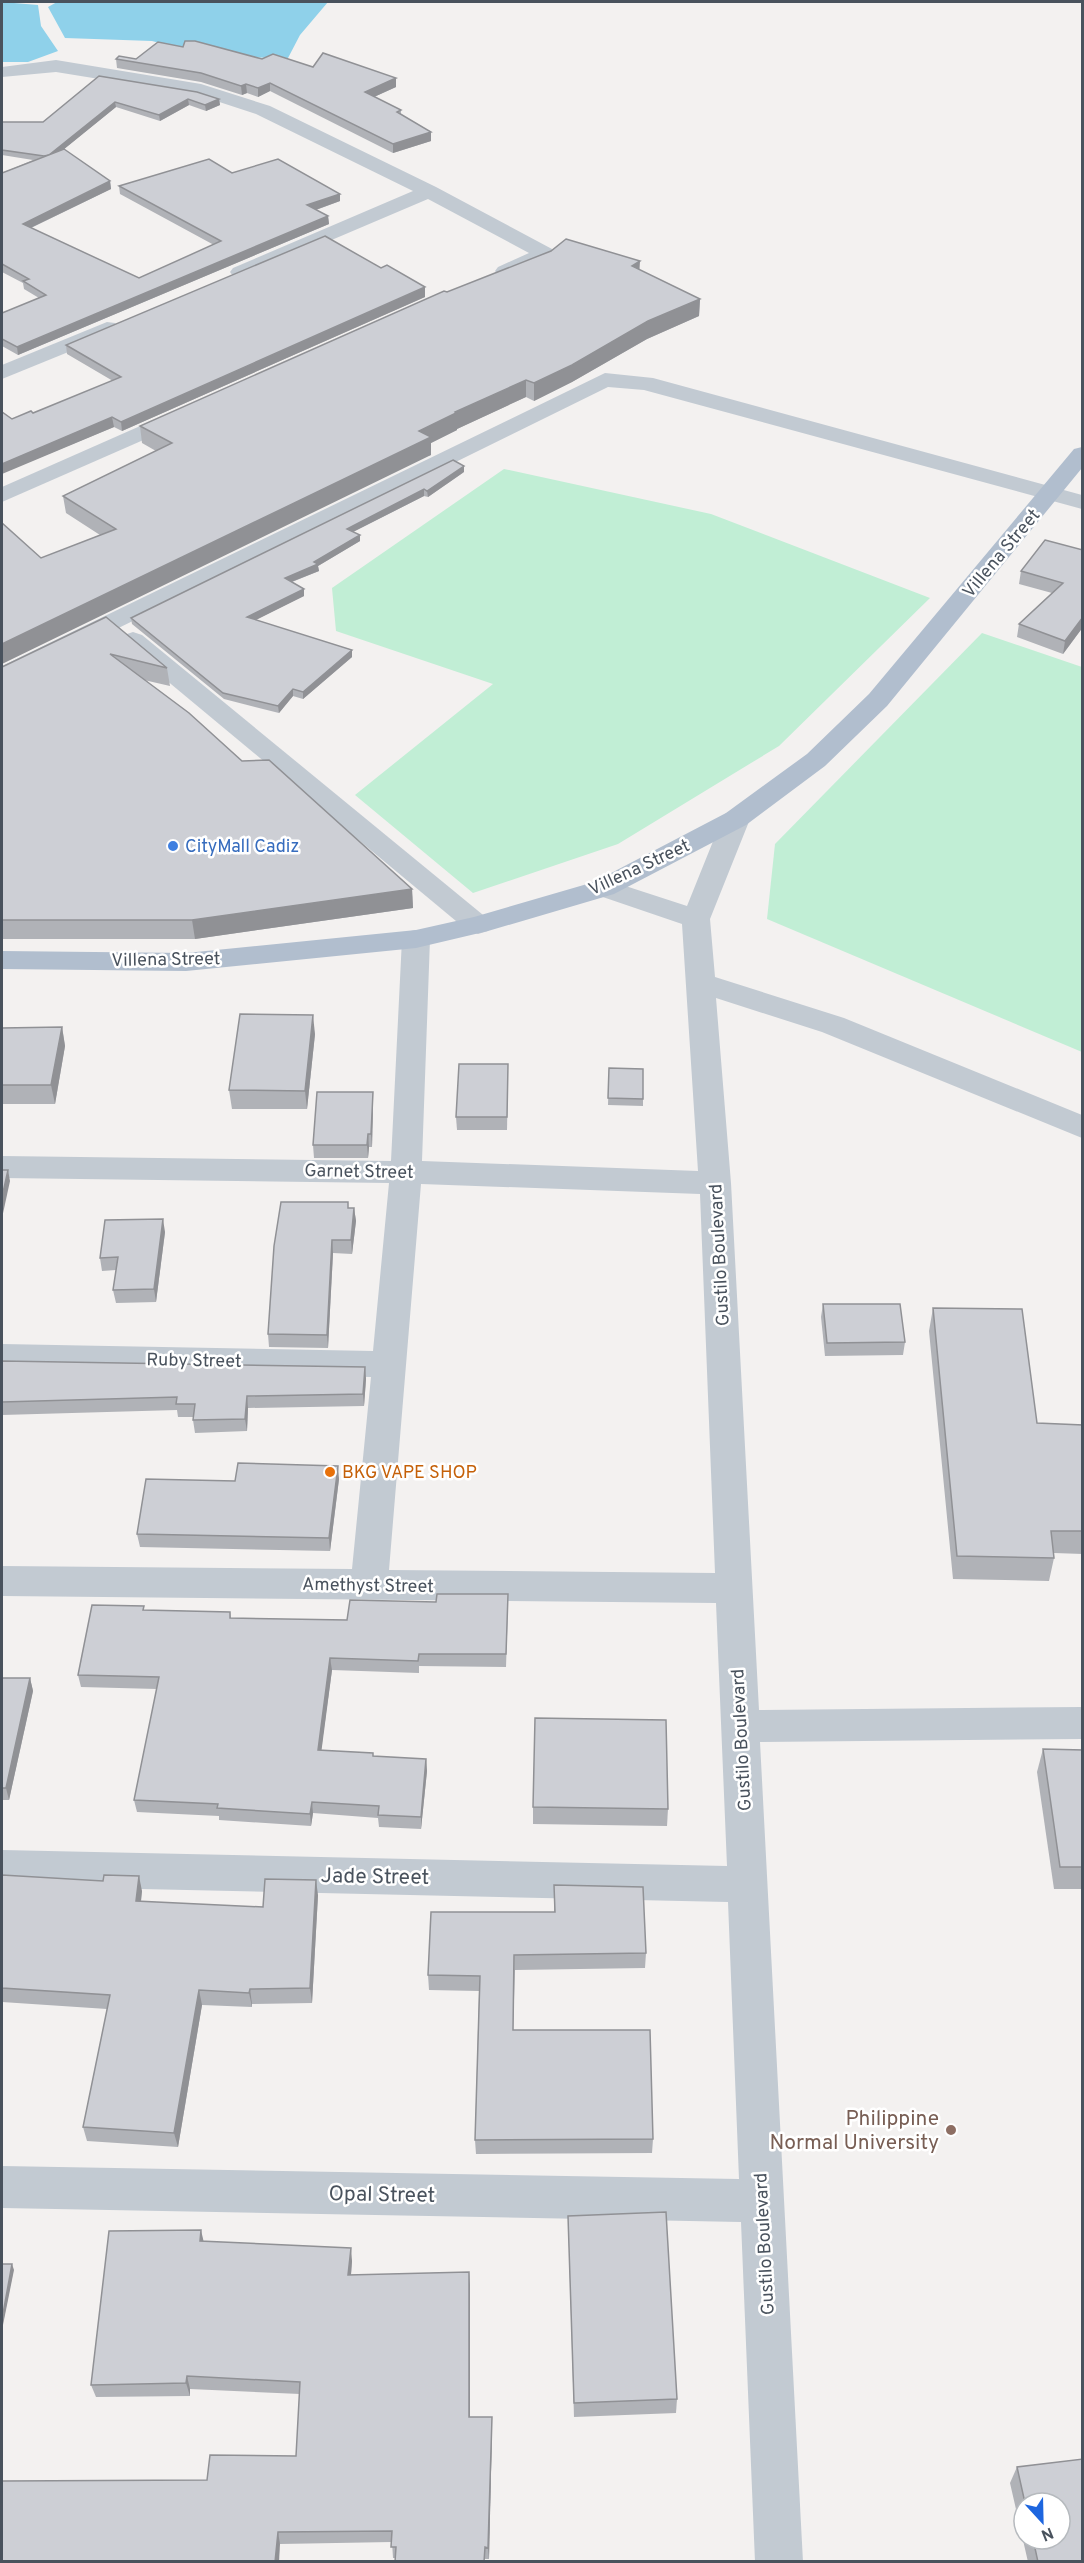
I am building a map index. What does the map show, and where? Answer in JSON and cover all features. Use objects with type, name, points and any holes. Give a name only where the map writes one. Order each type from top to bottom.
[{"type":"main road","name":"Villena Street","points":[[2,960],[186,962],[416,939],[478,925],[604,888],[736,819],[816,760],[878,700],[1083,454]]},
{"type":"street","points":[[2,72],[56,66],[201,90],[263,110],[429,191],[545,253],[490,278]]},
{"type":"street","points":[[221,280],[429,191]]},
{"type":"street","points":[[2,373],[122,322]]},
{"type":"street","points":[[2,676],[605,380],[645,383],[1083,502]]},
{"type":"street","points":[[2,495],[197,408]]},
{"type":"street","points":[[111,622],[478,925]]},
{"type":"street","name":"Gustilo Boulevard","points":[[736,819],[696,919],[715,1183],[779,2562]]},
{"type":"street","points":[[604,888],[696,919]]},
{"type":"street","points":[[369,1585],[406,1172],[416,939]]},
{"type":"street","points":[[701,983],[833,1025],[1083,1127]]},
{"type":"street","name":"Garnet Street","points":[[2,1167],[406,1172],[715,1183]]},
{"type":"street","name":"Ruby Street","points":[[2,1357],[387,1364]]},
{"type":"street","name":"Amethyst Street","points":[[2,1581],[734,1588]]},
{"type":"street","points":[[741,1726],[1083,1723]]},
{"type":"street","name":"Jade Street","points":[[2,1869],[748,1884]]},
{"type":"street","name":"Opal Street","points":[[2,2187],[762,2201]]},
{"type":"green space","points":[[504,469],[711,514],[930,598],[779,746],[618,844],[473,893],[355,795],[493,684],[336,631],[332,588]]},
{"type":"green space","points":[[982,633],[1082,667],[1082,1052],[767,919],[775,844]]},
{"type":"water","points":[[2,2],[38,5],[41,26],[58,51],[28,62],[2,62]]},
{"type":"water","points":[[57,2],[328,2],[300,35],[288,58],[214,57],[152,41],[65,38],[48,7]]},
{"type":"building","points":[[185,41],[195,41],[262,59],[273,54],[313,67],[323,53],[396,78],[365,92],[401,110],[397,112],[431,132],[393,144],[270,83],[258,88],[246,84],[241,86],[201,73],[116,59],[119,56],[136,59],[158,42],[183,47]]},
{"type":"building","points":[[99,76],[197,92],[219,99],[205,105],[188,99],[159,115],[115,102],[49,155],[2,150],[2,122],[43,122]]},
{"type":"building","points":[[64,149],[110,181],[23,224],[139,278],[221,241],[119,186],[209,159],[232,173],[278,159],[340,194],[307,205],[328,216],[17,347],[2,339],[2,313],[46,295],[23,281],[29,279],[2,264],[2,173]]},
{"type":"building","points":[[325,236],[381,268],[387,265],[425,287],[121,422],[112,417],[2,464],[2,412],[12,419],[31,411],[33,413],[121,377],[66,345]]},
{"type":"building","points":[[566,239],[640,261],[632,266],[700,299],[648,321],[572,365],[534,383],[526,380],[455,412],[419,431],[431,437],[2,644],[2,523],[41,558],[116,529],[63,496],[172,443],[140,426],[444,291],[447,292],[551,251]]},
{"type":"building","points":[[453,460],[464,466],[427,491],[424,489],[347,529],[360,535],[314,562],[318,564],[285,578],[304,589],[247,617],[352,650],[303,692],[293,689],[278,706],[223,693],[131,618]]},
{"type":"building","points":[[1045,540],[1083,550],[1083,617],[1065,641],[1019,624],[1063,583],[1021,571]]},
{"type":"building","name":"CityMall Cadiz","points":[[106,617],[167,668],[110,654],[189,713],[242,761],[269,760],[412,889],[192,920],[2,920],[2,667]]},
{"type":"building","points":[[240,1014],[313,1015],[305,1091],[229,1090]]},
{"type":"building","points":[[62,1027],[51,1085],[2,1085],[2,1028]]},
{"type":"building","points":[[459,1064],[508,1064],[507,1117],[456,1117]]},
{"type":"building","points":[[609,1068],[643,1069],[643,1099],[608,1098]]},
{"type":"building","points":[[317,1092],[373,1092],[371,1134],[368,1134],[367,1145],[313,1145]]},
{"type":"building","points":[[2,1170],[8,1170],[2,1197]]},
{"type":"building","points":[[281,1202],[348,1202],[348,1208],[354,1208],[351,1240],[332,1240],[327,1335],[268,1334],[274,1246]]},
{"type":"building","points":[[163,1219],[154,1289],[113,1290],[118,1257],[100,1258],[105,1220]]},
{"type":"building","points":[[823,1304],[900,1304],[905,1342],[827,1343]]},
{"type":"building","points":[[933,1308],[1022,1309],[1037,1423],[1083,1425],[1083,1531],[1051,1531],[1054,1558],[957,1556]]},
{"type":"building","points":[[2,1361],[365,1367],[363,1394],[247,1396],[245,1419],[193,1420],[195,1404],[176,1404],[177,1397],[2,1402]]},
{"type":"building","points":[[238,1463],[338,1466],[329,1538],[137,1534],[146,1479],[235,1481]]},
{"type":"building","points":[[437,1594],[508,1594],[506,1654],[419,1654],[418,1661],[330,1658],[318,1750],[426,1759],[421,1817],[378,1815],[379,1806],[312,1802],[310,1814],[217,1808],[218,1804],[134,1800],[159,1677],[78,1675],[92,1605],[144,1606],[143,1610],[230,1612],[230,1618],[347,1620],[350,1600],[436,1602]]},
{"type":"building","points":[[2,1678],[30,1678],[6,1788],[2,1788]]},
{"type":"building","points":[[535,1718],[666,1720],[668,1809],[533,1807]]},
{"type":"building","points":[[1043,1749],[1083,1750],[1083,1867],[1060,1867]]},
{"type":"building","points":[[2,1875],[103,1881],[104,1875],[139,1876],[136,1901],[263,1907],[265,1879],[316,1880],[310,1988],[250,1989],[249,1993],[199,1990],[174,2133],[83,2127],[110,1995],[2,1988]]},
{"type":"building","points":[[554,1885],[643,1887],[646,1953],[514,1955],[513,2030],[650,2030],[653,2139],[475,2140],[480,1976],[428,1975],[431,1912],[555,1912]]},
{"type":"building","points":[[666,2212],[677,2399],[574,2403],[568,2216]]},
{"type":"building","points":[[201,2230],[200,2241],[351,2248],[348,2275],[469,2272],[469,2417],[492,2417],[488,2548],[485,2547],[484,2562],[395,2562],[396,2547],[391,2547],[392,2531],[278,2532],[275,2562],[2,2562],[2,2481],[207,2480],[210,2455],[296,2456],[300,2382],[187,2376],[186,2383],[91,2385],[109,2231]]},
{"type":"building","points":[[2,2264],[12,2264],[2,2319]]},
{"type":"building","points":[[1083,2459],[1083,2562],[1038,2562],[1036,2551],[1072,2551],[1072,2491],[1022,2491],[1017,2467]]},
{"type":"place","name":"CityMall Cadiz","points":[[173,846]]},
{"type":"place","name":"BKG VAPE SHOP","points":[[330,1472]]},
{"type":"place","name":"Philippine Normal University","points":[[951,2130]]}]
